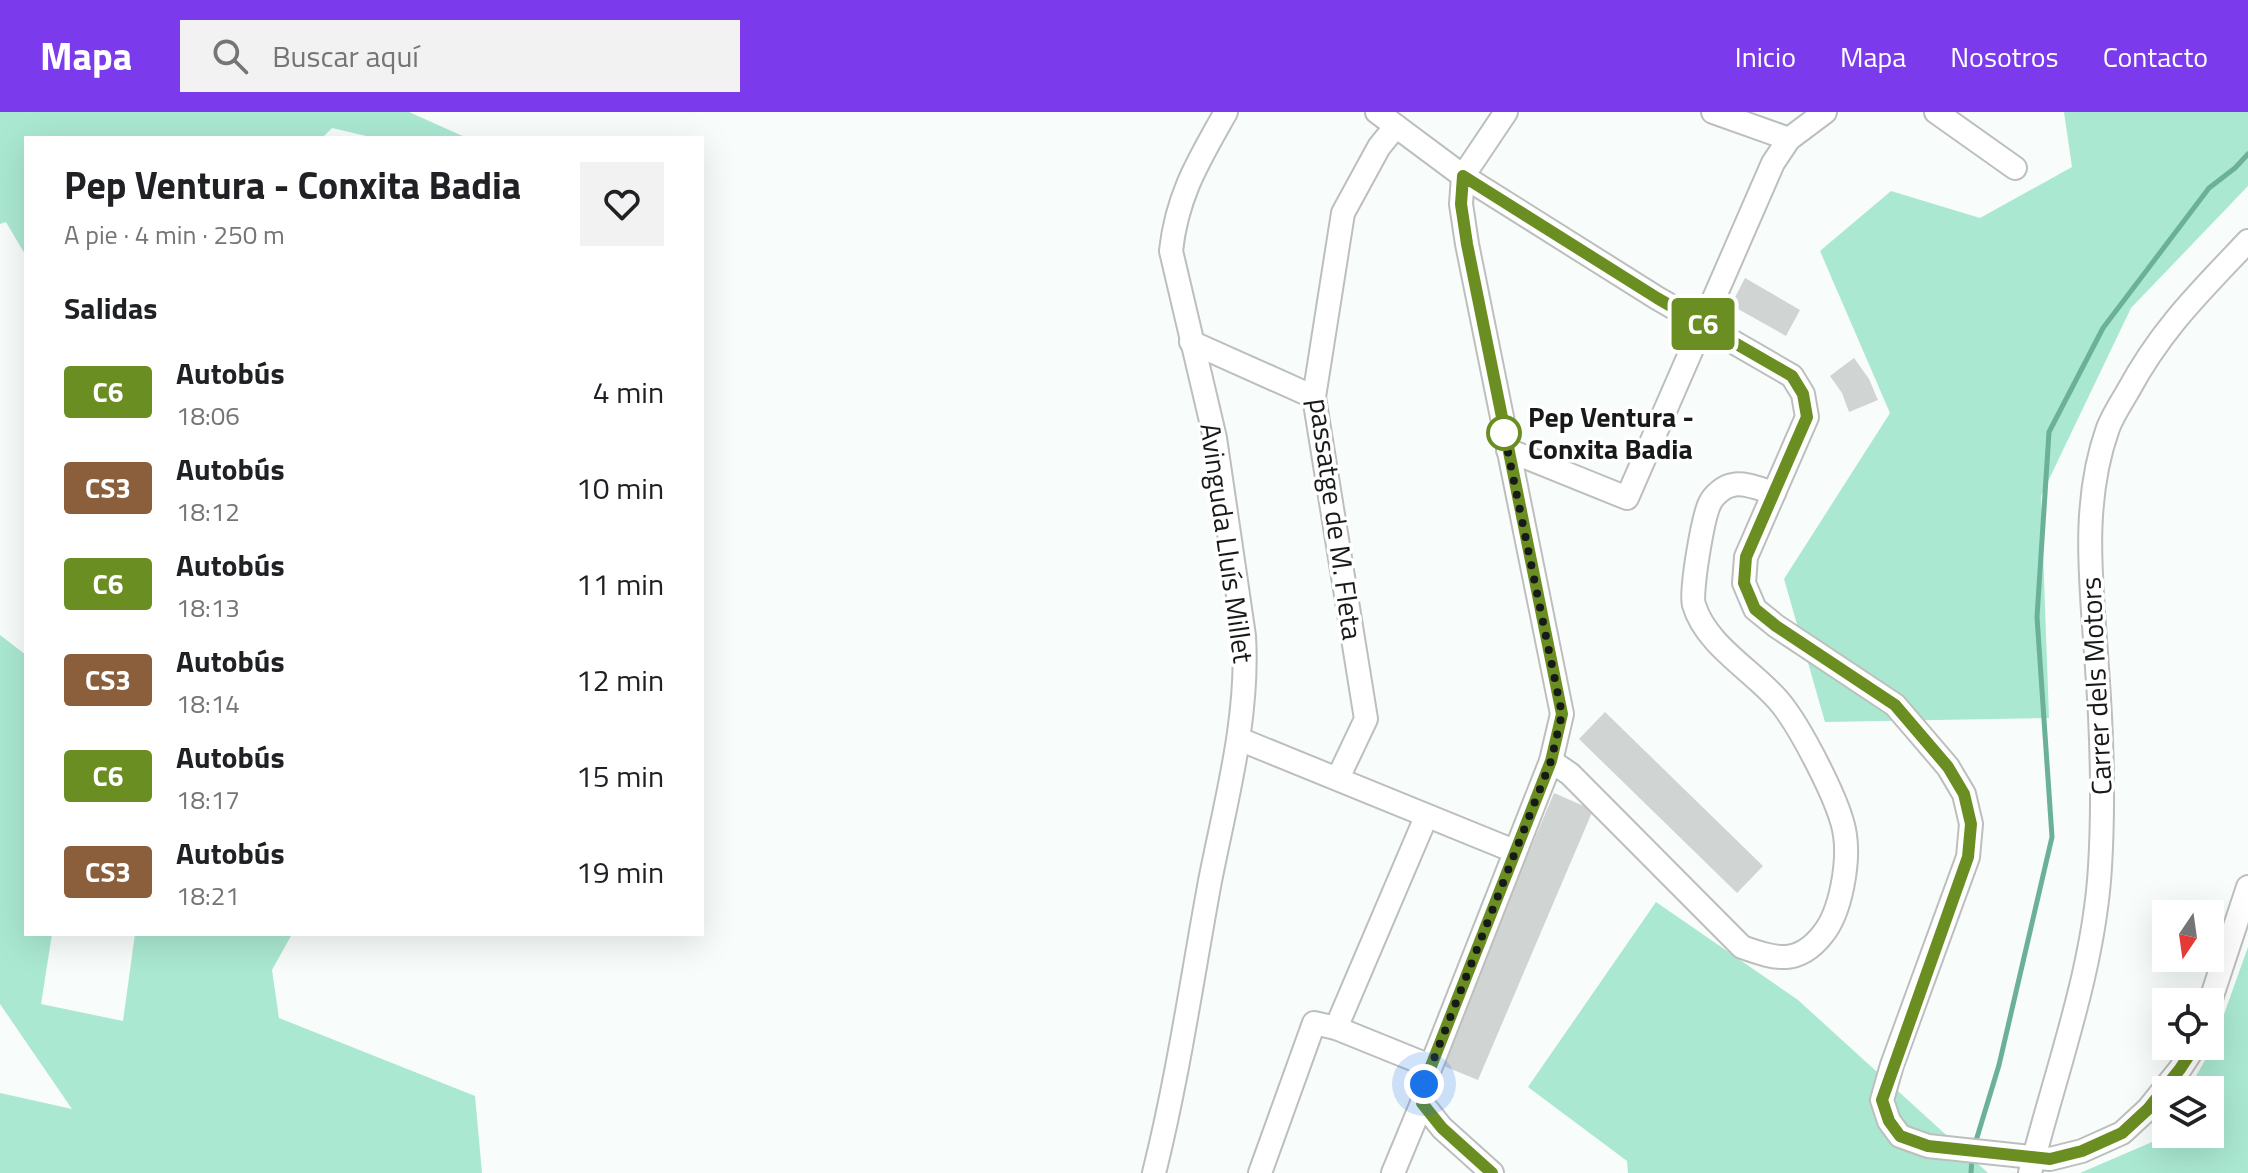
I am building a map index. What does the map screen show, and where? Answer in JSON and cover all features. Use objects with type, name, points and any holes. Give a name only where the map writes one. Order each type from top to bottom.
[{"type":"street","name":"Avinguda Lluís Millet","points":[[1154,1173],[1170,1108],[1239,739],[1246,666],[1215,438],[1171,251],[1174,219],[1189,179],[1226,112]]},
{"type":"street","points":[[1377,112],[1463,176],[1792,376],[1803,394],[1807,417],[1746,557],[1744,583],[1755,609],[1776,626],[1895,705],[1948,767],[1964,794],[1971,824],[1968,857],[1882,1100],[1889,1121],[1900,1136],[1928,1146],[2032,1165],[2082,1151],[2122,1133],[2148,1109],[2186,1060]]},
{"type":"street","points":[[1393,1173],[1422,1103],[1430,1066],[1551,761],[1562,714],[1461,204],[1463,176],[1506,112]]},
{"type":"street","points":[[1713,112],[1789,139]]},
{"type":"street","points":[[1508,450],[1627,498],[1773,163],[1789,139],[1825,112]]},
{"type":"street","points":[[1936,112],[2015,168]]},
{"type":"street","name":"passatge de M. Fleta","points":[[1338,778],[1366,719],[1314,397],[1343,213],[1379,147],[1396,126]]},
{"type":"street","name":"Carrer dels Motors","points":[[2032,1165],[2082,978],[2100,871],[2104,797],[2089,552],[2098,458],[2109,425],[2164,331],[2248,241]]},
{"type":"street","points":[[1191,342],[1314,397]]},
{"type":"street","points":[[1551,761],[1570,774],[1742,947],[1774,958],[1803,954],[1825,933],[1839,900],[1846,862],[1845,833],[1828,788],[1807,742],[1779,700],[1709,632],[1693,604],[1695,575],[1710,503],[1721,490],[1734,484],[1774,493]]},
{"type":"street","points":[[1239,739],[1514,851]]},
{"type":"street","points":[[1336,1028],[1426,817]]},
{"type":"street","points":[[2215,988],[2248,887]]},
{"type":"street","points":[[1260,1173],[1314,1023],[1336,1028],[1430,1066]]},
{"type":"street","points":[[1422,1103],[1442,1128],[1492,1173]]},
{"type":"green space","points":[[0,112],[409,112],[463,136],[366,136],[332,128],[324,136],[24,136],[24,253],[6,222],[0,224]]},
{"type":"green space","points":[[2064,112],[2248,112],[2248,186],[2131,308],[2041,496],[2049,718],[1825,722],[1784,579],[1890,413],[1820,251],[1891,191],[1980,218],[2072,167]]},
{"type":"green space","points":[[0,635],[24,653],[24,936],[52,936],[41,1004],[123,1021],[135,936],[291,936],[272,970],[279,1018],[475,1096],[482,1173],[0,1173],[0,1093],[72,1109],[0,1004]]},
{"type":"green space","points":[[1656,902],[1798,1000],[1988,1173],[1628,1173],[1627,1161],[1528,1087]]},
{"type":"green space","points":[[2248,947],[2248,1173],[2080,1173],[2152,1142],[2152,1148],[2224,1148],[2224,1076],[2196,1076],[2205,1060],[2224,1060],[2224,1014]]},
{"type":"building","points":[[1745,278],[1800,310],[1786,336],[1731,305]]},
{"type":"building","points":[[1854,358],[1869,379],[1878,400],[1849,412],[1842,393],[1830,376]]},
{"type":"building","points":[[1605,712],[1763,866],[1737,893],[1579,739]]},
{"type":"building","points":[[1554,793],[1593,810],[1478,1080],[1439,1064]]},
{"type":"waterway","points":[[1975,1144],[1999,1065],[2052,837],[2037,617],[2049,432],[2103,328],[2209,188],[2248,154]]},
{"type":"waterway","points":[[1971,1173],[1972,1158]]},
{"type":"bus line","name":"C6","points":[[1492,1173],[1442,1128],[1422,1103],[1424,1084],[1551,761],[1562,714],[1467,244],[1461,204],[1463,176],[1657,298],[1792,376],[1803,394],[1807,417],[1746,557],[1744,583],[1755,609],[1776,626],[1895,705],[1948,767],[1964,794],[1971,824],[1968,857],[1882,1100],[1889,1121],[1900,1136],[1928,1146],[2050,1159],[2082,1151],[2122,1133],[2136,1122],[2187,1060]]},
{"type":"place","name":"Pep Ventura - Conxita Badia","points":[[1504,433]]},
{"type":"route","points":[[1424,1084],[1551,761],[1562,714],[1504,433]]}]
